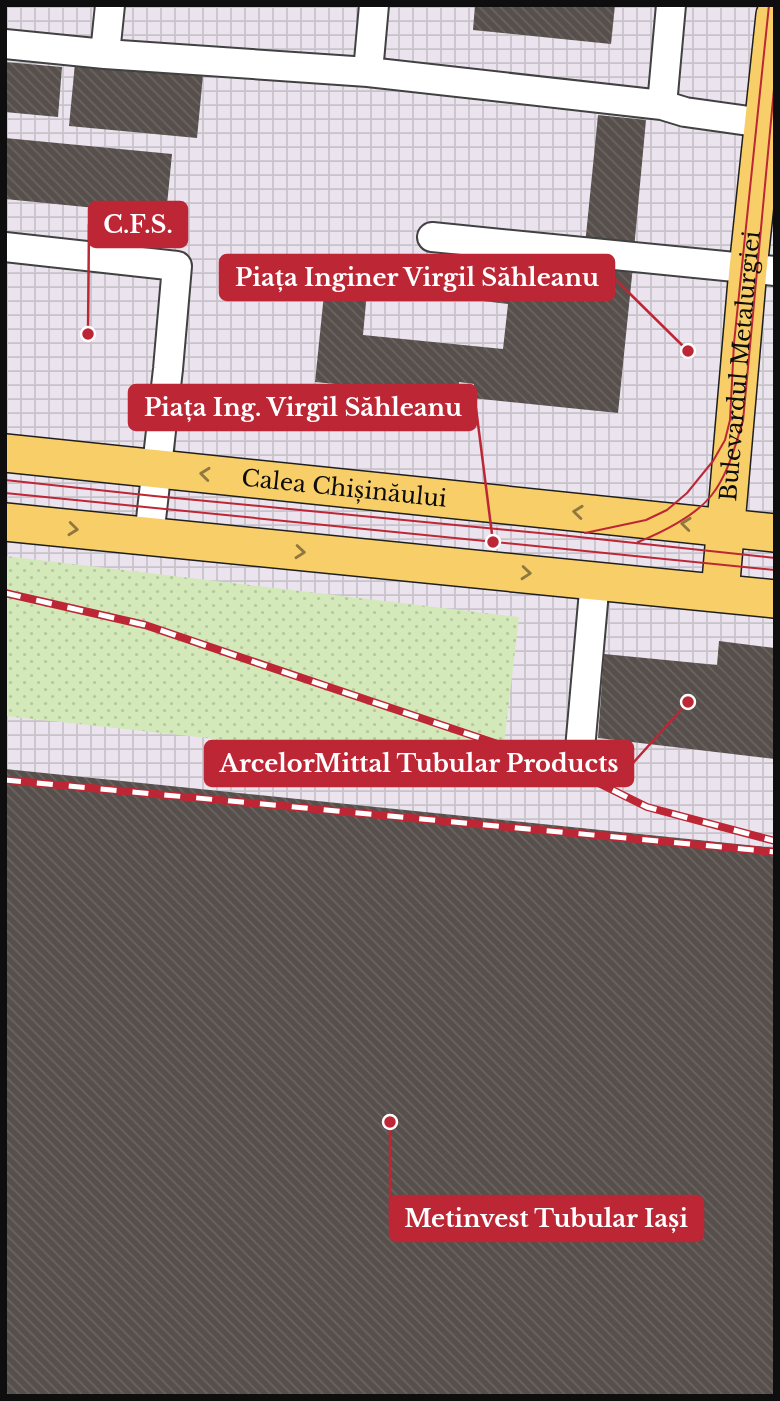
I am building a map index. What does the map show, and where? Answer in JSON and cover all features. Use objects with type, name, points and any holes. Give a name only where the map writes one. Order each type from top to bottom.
[{"type":"main road","name":"Bulevardul Metalurgiei","points":[[720,593],[726,528],[762,270],[763,123],[775,15]]},
{"type":"main road","name":"Calea Chișinăului","points":[[5,453],[775,534]]},
{"type":"main road","points":[[5,522],[775,598]]},
{"type":"lane","points":[[105,54],[110,5]]},
{"type":"lane","points":[[368,72],[374,5]]},
{"type":"lane","points":[[662,105],[671,5]]},
{"type":"lane","points":[[5,44],[105,54],[368,72],[662,105],[685,112],[763,123]]},
{"type":"lane","points":[[432,237],[762,270]]},
{"type":"lane","points":[[5,247],[177,267],[149,537]]},
{"type":"lane","points":[[580,749],[595,580]]},
{"type":"shaded area","points":[[5,5],[775,5],[775,1396],[5,1396]]},
{"type":"green space","points":[[5,556],[519,617],[501,770],[5,716]]},
{"type":"building","points":[[475,5],[615,5],[611,44],[473,30]]},
{"type":"building","points":[[5,62],[62,67],[58,117],[5,112]]},
{"type":"building","points":[[75,63],[203,75],[197,138],[69,126]]},
{"type":"building","points":[[598,115],[646,120],[634,249],[585,245]]},
{"type":"building","points":[[5,138],[172,154],[166,215],[5,199]]},
{"type":"building","points":[[487,252],[633,266],[618,413],[472,398],[474,384],[459,382],[458,396],[315,382],[328,255],[370,259],[363,335],[503,349],[508,304],[483,301]]},
{"type":"building","points":[[719,641],[775,648],[775,759],[598,738],[604,654],[717,665]]},
{"type":"building","points":[[5,769],[775,848],[775,1396],[5,1396]]},
{"type":"tram line","points":[[585,533],[646,520],[667,510],[687,493],[713,461],[725,440],[730,420],[734,343],[769,5]]},
{"type":"tram line","points":[[638,542],[687,517],[711,496],[726,470],[743,421],[775,78]]},
{"type":"tram line","points":[[5,480],[775,558]]},
{"type":"tram line","points":[[5,493],[775,570]]},
{"type":"railway","points":[[5,593],[145,625],[566,767],[647,807],[775,841]]},
{"type":"railway","points":[[5,780],[775,852]]},
{"type":"place","name":"C.F.S.","points":[[88,334]]},
{"type":"place","name":"Piața Inginer Virgil Săhleanu","points":[[688,351]]},
{"type":"place","name":"Piața Ing. Virgil Săhleanu","points":[[493,542]]},
{"type":"place","name":"ArcelorMittal Tubular Products","points":[[688,702]]},
{"type":"place","name":"Metinvest Tubular Iași","points":[[390,1122]]}]
